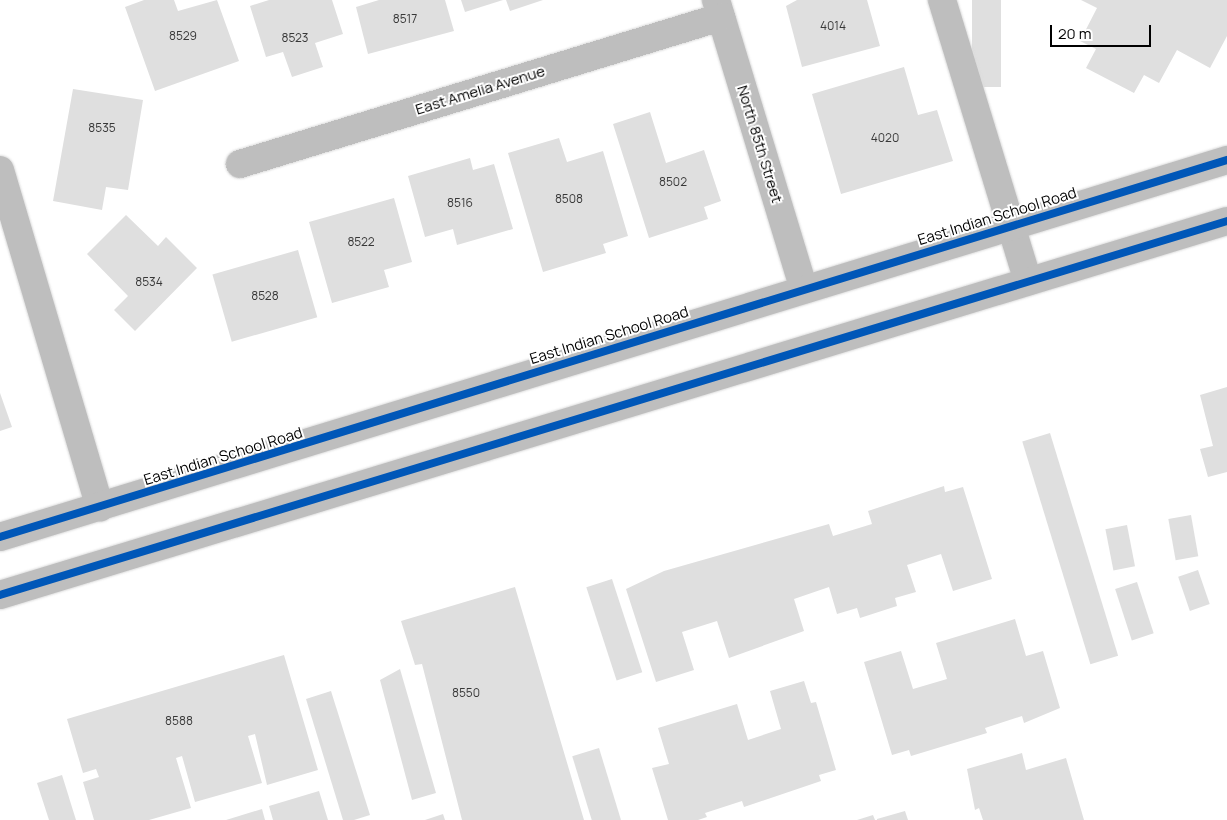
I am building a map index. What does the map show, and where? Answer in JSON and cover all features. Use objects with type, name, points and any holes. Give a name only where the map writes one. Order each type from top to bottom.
[{"type":"main road","points":[[942,0],[1028,281]]},
{"type":"main road","name":"East Amelia Avenue","points":[[240,164],[718,9]]},
{"type":"main road","name":"North 85th Street","points":[[718,9],[804,289]]},
{"type":"main road","name":"East Indian School Road","points":[[0,536],[100,508],[804,289],[1227,160]]},
{"type":"main road","points":[[0,170],[100,508]]},
{"type":"main road","points":[[0,595],[1227,221]]},
{"type":"building","points":[[144,0],[174,0],[178,11],[217,0],[239,61],[155,91],[125,7]]},
{"type":"building","points":[[269,0],[332,0],[343,34],[315,43],[323,67],[292,77],[283,52],[266,57],[250,6]]},
{"type":"building","points":[[379,0],[445,0],[454,31],[368,54],[356,7]]},
{"type":"building","points":[[461,0],[503,0],[465,12]]},
{"type":"building","points":[[506,0],[543,0],[510,11]]},
{"type":"building","points":[[797,0],[867,0],[880,46],[802,67],[786,6]]},
{"type":"building","points":[[972,0],[1001,0],[1001,87],[972,87]]},
{"type":"building","points":[[1081,0],[1227,0],[1227,36],[1210,68],[1177,50],[1159,83],[1144,75],[1134,93],[1086,68],[1096,49],[1080,41],[1097,8]]},
{"type":"building","points":[[904,67],[918,115],[937,110],[953,161],[841,194],[812,94]]},
{"type":"building","points":[[73,89],[143,100],[128,190],[106,187],[102,210],[53,201]]},
{"type":"building","points":[[650,112],[666,163],[704,150],[721,201],[704,207],[708,219],[649,238],[613,124]]},
{"type":"building","points":[[559,138],[567,162],[603,151],[628,236],[603,244],[606,253],[543,272],[508,153]]},
{"type":"building","points":[[470,158],[473,170],[494,164],[513,229],[457,245],[453,229],[425,237],[408,176]]},
{"type":"building","points":[[394,198],[412,262],[384,270],[389,287],[332,303],[309,222]]},
{"type":"building","points":[[126,215],[158,246],[166,237],[197,268],[135,331],[114,310],[128,296],[87,254]]},
{"type":"building","points":[[298,250],[317,317],[232,342],[212,275]]},
{"type":"building","points":[[1227,387],[1227,472],[1208,477],[1200,449],[1213,446],[1200,395]]},
{"type":"building","points":[[0,393],[12,427],[0,431]]},
{"type":"building","points":[[1050,433],[1118,656],[1090,664],[1022,441]]},
{"type":"building","points":[[944,486],[945,492],[963,487],[992,579],[953,591],[941,554],[907,565],[916,592],[895,598],[897,606],[860,618],[857,608],[837,614],[829,587],[794,599],[804,631],[729,658],[717,621],[682,632],[694,670],[656,682],[626,589],[664,571],[829,524],[833,536],[872,524],[868,511]]},
{"type":"building","points":[[1191,515],[1198,556],[1176,560],[1168,519]]},
{"type":"building","points":[[1127,525],[1135,566],[1113,570],[1105,529]]},
{"type":"building","points":[[1198,570],[1210,604],[1190,611],[1178,577]]},
{"type":"building","points":[[612,579],[642,672],[617,681],[586,587]]},
{"type":"building","points":[[1137,582],[1154,633],[1132,640],[1115,589]]},
{"type":"building","points":[[515,587],[584,820],[462,820],[422,664],[415,665],[401,621]]},
{"type":"building","points":[[1015,619],[1026,656],[1043,651],[1060,708],[1024,723],[1022,716],[985,728],[987,733],[911,756],[909,750],[892,755],[864,662],[901,651],[913,689],[947,679],[936,643]]},
{"type":"building","points":[[284,655],[318,770],[267,785],[255,734],[248,736],[262,783],[195,802],[182,756],[176,758],[191,808],[149,820],[94,820],[83,782],[99,777],[96,769],[83,773],[67,719]]},
{"type":"building","points":[[400,669],[436,793],[412,800],[380,680]]},
{"type":"building","points":[[804,681],[811,703],[816,702],[836,770],[819,775],[821,781],[744,807],[742,801],[705,813],[707,817],[698,820],[668,820],[652,768],[669,764],[658,728],[737,704],[748,740],[781,729],[770,691]]},
{"type":"building","points":[[331,691],[370,815],[354,820],[343,820],[306,699]]},
{"type":"building","points":[[599,748],[621,820],[592,820],[572,756]]},
{"type":"building","points":[[1022,753],[1026,770],[1066,758],[1084,820],[983,820],[979,808],[975,810],[967,769]]},
{"type":"building","points":[[62,775],[76,820],[49,820],[37,783]]},
{"type":"building","points":[[319,791],[328,820],[273,820],[269,806]]},
{"type":"building","points":[[262,809],[265,820],[226,820]]},
{"type":"building","points":[[905,811],[908,820],[877,820],[877,819]]},
{"type":"building","points":[[443,814],[445,820],[425,820]]},
{"type":"building","points":[[873,815],[875,820],[857,820]]},
{"type":"cycle path","points":[[0,537],[1227,160]]},
{"type":"cycle path","points":[[0,595],[1227,221]]}]
